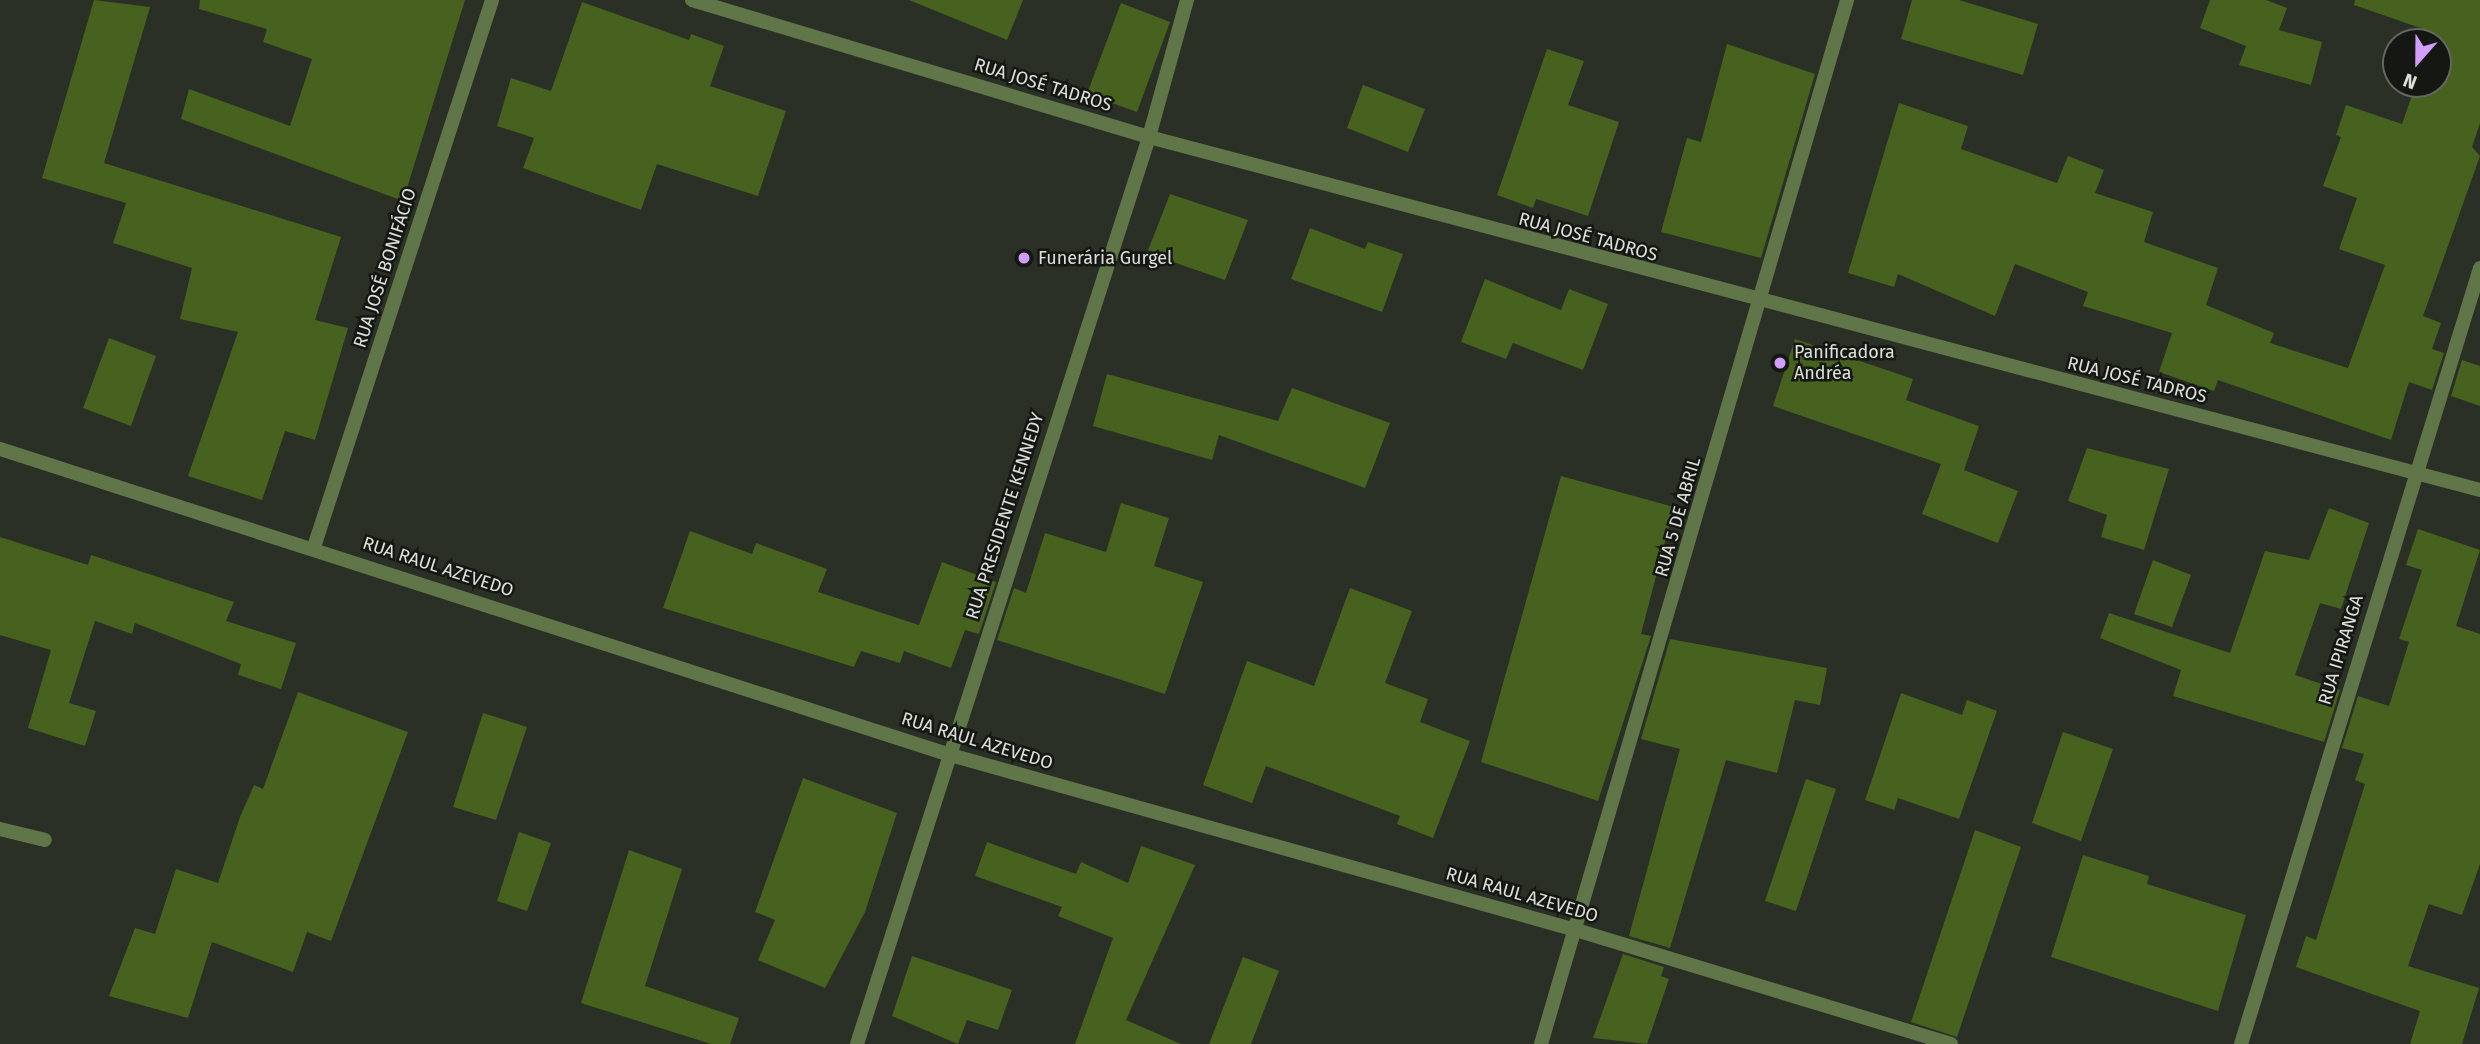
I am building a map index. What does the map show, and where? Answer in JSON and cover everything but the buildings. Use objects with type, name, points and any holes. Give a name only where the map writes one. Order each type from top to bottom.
[{"type":"street","name":"RUA JOSÉ BONIFÁCIO","points":[[314,547],[492,0]]},
{"type":"street","name":"RUA JOSÉ TADROS","points":[[692,0],[1149,137],[1760,304],[2415,471],[2480,490]]},
{"type":"street","name":"RUA PRESIDENTE KENNEDY","points":[[857,1044],[947,754],[1149,137],[1187,0]]},
{"type":"street","name":"RUA 5 DE ABRIL","points":[[1541,1044],[1847,0]]},
{"type":"street","name":"RUA IPIRANGA","points":[[2241,1044],[2415,471],[2480,268]]},
{"type":"street","name":"RUA RAUL AZEVEDO","points":[[0,449],[314,547],[947,754],[1576,930],[1951,1044]]},
{"type":"street","points":[[0,829],[45,839]]},
{"type":"place","name":"Funerária Gurgel","points":[[1024,258]]},
{"type":"place","name":"Panificadora Andréa","points":[[1780,363]]}]
